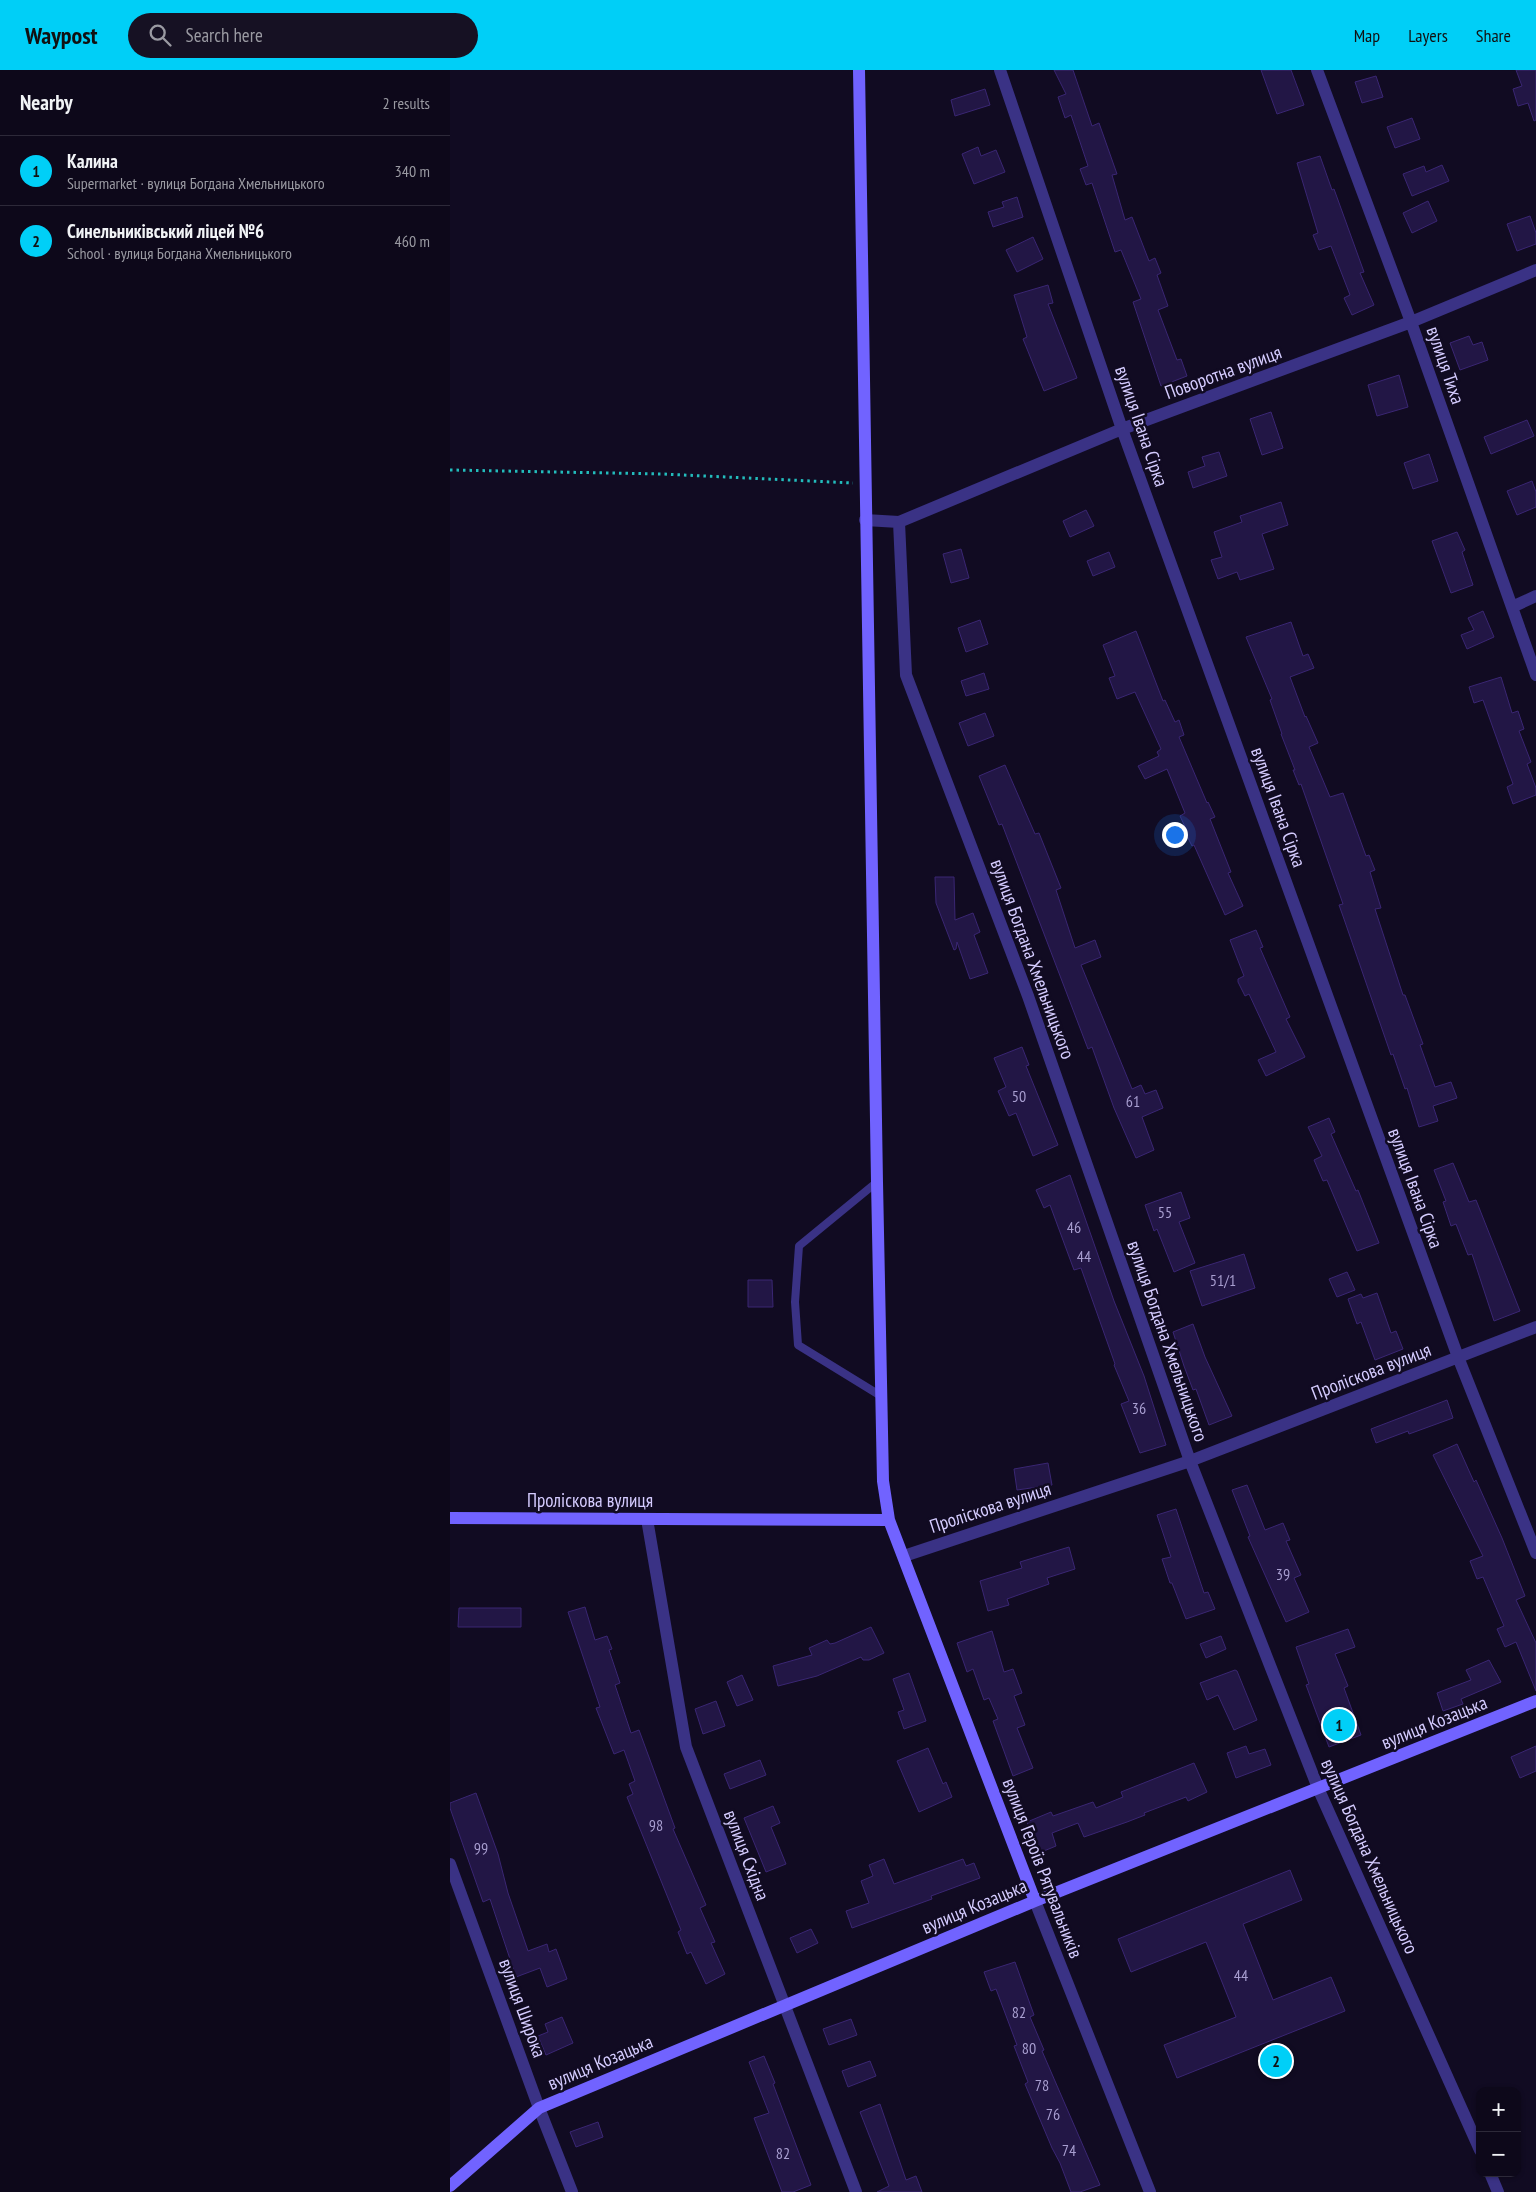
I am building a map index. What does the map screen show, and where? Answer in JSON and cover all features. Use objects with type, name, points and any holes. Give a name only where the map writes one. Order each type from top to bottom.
[{"type":"street","points":[[859,70],[876,1182],[883,1481],[889,1520],[904,1556]]},
{"type":"street","name":"вулиця Івана Сірка","points":[[1000,70],[1122,429],[1458,1357],[1536,1552]]},
{"type":"street","name":"вулиця Тиха","points":[[1316,70],[1411,322],[1536,675]]},
{"type":"street","name":"Поворотна вулиця","points":[[865,520],[899,522],[1122,429],[1411,322],[1536,270]]},
{"type":"street","name":"вулиця Богдана Хмельницького","points":[[899,522],[906,675],[1028,996],[1190,1461],[1318,1788],[1476,2141]]},
{"type":"street","points":[[1512,607],[1536,596]]},
{"type":"street","name":"Проліскова вулиця","points":[[904,1556],[1190,1461],[1536,1327]]},
{"type":"street","name":"Проліскова вулиця","points":[[450,1518],[889,1520]]},
{"type":"street","name":"вулиця Східна","points":[[647,1519],[686,1747],[856,2192]]},
{"type":"street","name":"вулиця Героїв Рятувальників","points":[[904,1556],[1035,1901],[1150,2192]]},
{"type":"street","name":"вулиця Козацька","points":[[450,2186],[539,2108],[1035,1901],[1536,1701]]},
{"type":"street","name":"вулиця Широка","points":[[450,1864],[539,2108],[572,2192]]},
{"type":"street","points":[[1492,2177],[1498,2192]]},
{"type":"lane","points":[[876,1182],[799,1246],[796,1302],[798,1345],[881,1396]]},
{"type":"path","points":[[450,470],[662,474],[866,484]]},
{"type":"building","points":[[1054,70],[1073,70],[1092,126],[1099,123],[1117,174],[1112,175],[1125,220],[1132,217],[1149,261],[1155,258],[1161,273],[1157,275],[1168,306],[1158,310],[1177,360],[1181,359],[1187,376],[1161,386],[1133,302],[1141,299],[1121,250],[1115,252],[1092,183],[1086,185],[1080,169],[1088,166],[1071,115],[1065,118],[1058,97],[1066,94]]},
{"type":"building","points":[[1261,70],[1291,70],[1304,105],[1277,114]]},
{"type":"building","points":[[1516,70],[1536,70],[1536,120],[1534,121],[1528,103],[1518,106],[1513,89],[1522,86]]},
{"type":"building","points":[[1376,76],[1383,97],[1362,103],[1355,82]]},
{"type":"building","points":[[985,89],[990,105],[955,116],[951,100]]},
{"type":"building","points":[[1412,118],[1420,139],[1395,148],[1387,127]]},
{"type":"building","points":[[978,147],[981,156],[996,150],[1005,172],[974,184],[962,154]]},
{"type":"building","points":[[1320,156],[1364,272],[1360,273],[1374,305],[1352,315],[1344,298],[1350,295],[1331,246],[1319,250],[1313,235],[1318,233],[1297,163]]},
{"type":"building","points":[[1442,165],[1449,181],[1412,196],[1403,174],[1424,166],[1426,172]]},
{"type":"building","points":[[1017,197],[1023,217],[993,227],[988,212],[1004,207],[1002,202]]},
{"type":"building","points":[[1428,201],[1437,221],[1412,233],[1403,213]]},
{"type":"building","points":[[1530,216],[1536,233],[1536,244],[1517,251],[1507,224]]},
{"type":"building","points":[[1033,237],[1043,259],[1017,272],[1006,250]]},
{"type":"building","points":[[1048,285],[1053,303],[1048,304],[1077,378],[1044,391],[1023,339],[1027,337],[1014,295]]},
{"type":"building","points":[[1469,336],[1473,345],[1482,342],[1488,360],[1460,370],[1450,343]]},
{"type":"building","points":[[1399,375],[1408,407],[1377,416],[1368,385]]},
{"type":"building","points":[[1271,412],[1283,448],[1262,455],[1250,419]]},
{"type":"building","points":[[1527,420],[1534,436],[1491,454],[1484,437]]},
{"type":"building","points":[[1219,452],[1227,476],[1193,488],[1188,472],[1205,466],[1202,457]]},
{"type":"building","points":[[1429,454],[1438,481],[1413,489],[1404,463]]},
{"type":"building","points":[[1532,481],[1536,492],[1536,507],[1517,515],[1507,491]]},
{"type":"building","points":[[1281,502],[1288,525],[1262,534],[1274,569],[1240,580],[1237,572],[1218,579],[1211,560],[1222,557],[1214,532],[1242,522],[1240,516]]},
{"type":"building","points":[[1086,510],[1094,526],[1070,537],[1063,521]]},
{"type":"building","points":[[1457,532],[1465,550],[1462,552],[1473,585],[1451,593],[1432,541]]},
{"type":"building","points":[[961,549],[969,578],[951,583],[943,554]]},
{"type":"building","points":[[1109,552],[1115,567],[1093,576],[1087,561]]},
{"type":"building","points":[[1483,611],[1494,637],[1467,649],[1461,635],[1474,630],[1468,618]]},
{"type":"building","points":[[980,620],[988,644],[966,652],[958,628]]},
{"type":"building","points":[[1291,622],[1303,656],[1308,654],[1314,668],[1290,677],[1305,717],[1318,743],[1309,747],[1330,797],[1343,793],[1366,856],[1369,855],[1375,870],[1370,872],[1381,908],[1375,909],[1403,995],[1405,995],[1423,1044],[1420,1045],[1435,1087],[1451,1082],[1457,1098],[1433,1106],[1438,1121],[1419,1127],[1407,1088],[1405,1089],[1393,1054],[1391,1055],[1339,905],[1343,904],[1301,784],[1299,785],[1293,770],[1295,770],[1270,700],[1272,699],[1246,637]]},
{"type":"building","points":[[1136,631],[1163,701],[1165,700],[1175,722],[1179,720],[1184,735],[1179,737],[1207,803],[1215,817],[1210,819],[1231,872],[1228,873],[1243,906],[1225,915],[1194,845],[1192,846],[1185,832],[1187,831],[1180,816],[1185,813],[1167,769],[1145,779],[1138,766],[1159,756],[1157,752],[1161,749],[1135,692],[1117,699],[1109,678],[1115,676],[1103,645]]},
{"type":"building","points":[[984,673],[989,689],[966,696],[961,681]]},
{"type":"building","points":[[1501,677],[1512,713],[1518,711],[1524,729],[1519,731],[1531,762],[1527,764],[1536,788],[1536,795],[1513,804],[1507,787],[1513,784],[1483,700],[1474,703],[1469,687]]},
{"type":"building","points":[[985,713],[994,736],[968,746],[959,723]]},
{"type":"building","points":[[1005,765],[1035,834],[1039,833],[1061,888],[1056,890],[1075,948],[1095,940],[1101,957],[1081,965],[1132,1089],[1141,1085],[1145,1094],[1156,1090],[1163,1108],[1142,1117],[1154,1150],[1136,1158],[1114,1108],[1092,1047],[1088,1049],[1002,824],[999,825],[979,776]]},
{"type":"building","points":[[935,877],[954,877],[955,920],[973,913],[980,932],[974,935],[988,973],[970,979],[957,942],[956,949],[954,950],[936,903]]},
{"type":"building","points":[[1256,930],[1263,947],[1260,948],[1290,1017],[1286,1019],[1305,1057],[1266,1076],[1258,1060],[1276,1052],[1249,994],[1245,996],[1238,982],[1238,979],[1244,976],[1230,940]]},
{"type":"building","points":[[1022,1047],[1029,1065],[1026,1066],[1058,1145],[1033,1156],[1016,1113],[1009,1116],[998,1091],[1006,1087],[994,1058]]},
{"type":"building","points":[[1329,1118],[1335,1132],[1331,1134],[1356,1191],[1358,1190],[1379,1243],[1357,1251],[1327,1180],[1323,1181],[1314,1160],[1322,1156],[1308,1127]]},
{"type":"building","points":[[1453,1163],[1469,1202],[1476,1200],[1520,1311],[1494,1321],[1472,1254],[1468,1255],[1456,1224],[1451,1226],[1443,1202],[1446,1201],[1434,1170]]},
{"type":"building","points":[[1070,1175],[1114,1301],[1144,1376],[1166,1445],[1140,1453],[1121,1404],[1129,1401],[1114,1365],[1081,1268],[1074,1270],[1050,1205],[1044,1208],[1036,1190]]},
{"type":"building","points":[[1181,1192],[1190,1218],[1179,1222],[1195,1263],[1174,1272],[1157,1229],[1154,1231],[1145,1205]]},
{"type":"building","points":[[1244,1254],[1255,1288],[1202,1306],[1190,1271]]},
{"type":"building","points":[[1347,1272],[1355,1290],[1337,1297],[1329,1279]]},
{"type":"building","points":[[748,1280],[772,1280],[773,1307],[748,1307]]},
{"type":"building","points":[[1377,1293],[1391,1333],[1396,1331],[1403,1349],[1375,1360],[1361,1322],[1357,1324],[1348,1299],[1361,1294],[1363,1298]]},
{"type":"building","points":[[1193,1324],[1205,1357],[1232,1416],[1209,1425],[1196,1389],[1193,1390],[1173,1332]]},
{"type":"building","points":[[1447,1400],[1453,1418],[1409,1434],[1408,1431],[1376,1443],[1371,1429]]},
{"type":"building","points":[[1457,1444],[1474,1482],[1476,1480],[1502,1538],[1525,1596],[1516,1600],[1536,1643],[1536,1691],[1516,1642],[1505,1647],[1497,1629],[1504,1626],[1483,1577],[1477,1579],[1470,1561],[1483,1556],[1433,1455]]},
{"type":"building","points":[[1048,1463],[1052,1485],[1017,1490],[1014,1469]]},
{"type":"building","points":[[1247,1485],[1265,1530],[1283,1523],[1290,1540],[1286,1541],[1301,1575],[1294,1578],[1309,1612],[1286,1622],[1248,1537],[1250,1536],[1232,1490]]},
{"type":"building","points":[[1176,1509],[1204,1593],[1208,1592],[1215,1609],[1186,1619],[1162,1559],[1171,1557],[1157,1515]]},
{"type":"building","points":[[1069,1547],[1075,1569],[1047,1578],[1049,1584],[1007,1599],[1009,1605],[988,1611],[980,1581],[1022,1568],[1020,1562]]},
{"type":"building","points":[[585,1607],[595,1640],[607,1636],[612,1649],[609,1650],[620,1683],[615,1685],[631,1733],[639,1730],[675,1828],[673,1829],[706,1905],[700,1908],[715,1942],[711,1943],[725,1974],[706,1984],[691,1952],[687,1954],[678,1932],[681,1930],[627,1797],[633,1794],[629,1784],[635,1781],[624,1750],[614,1754],[596,1708],[600,1707],[568,1612]]},
{"type":"building","points":[[459,1608],[521,1608],[521,1627],[458,1627]]},
{"type":"building","points":[[871,1627],[884,1653],[869,1660],[863,1660],[861,1657],[817,1676],[778,1686],[773,1666],[812,1655],[809,1648],[827,1640],[830,1644],[835,1643]]},
{"type":"building","points":[[1348,1629],[1355,1647],[1335,1654],[1348,1686],[1344,1688],[1361,1735],[1329,1747],[1306,1685],[1309,1684],[1296,1647]]},
{"type":"building","points":[[992,1631],[1004,1672],[1013,1669],[1022,1693],[1014,1696],[1025,1725],[1017,1728],[1033,1768],[1013,1776],[993,1721],[998,1719],[989,1698],[984,1700],[973,1669],[967,1672],[957,1643]]},
{"type":"building","points":[[1221,1636],[1226,1649],[1206,1658],[1200,1644]]},
{"type":"building","points":[[1489,1660],[1501,1682],[1461,1699],[1463,1704],[1443,1711],[1437,1693],[1471,1680],[1466,1670]]},
{"type":"building","points":[[1235,1670],[1257,1720],[1234,1730],[1218,1695],[1207,1700],[1200,1683]]},
{"type":"building","points":[[909,1673],[926,1721],[904,1729],[898,1712],[904,1710],[893,1679]]},
{"type":"building","points":[[742,1675],[753,1700],[737,1706],[727,1682]]},
{"type":"building","points":[[716,1701],[725,1726],[703,1734],[695,1709]]},
{"type":"building","points":[[1246,1746],[1249,1754],[1265,1749],[1271,1765],[1236,1778],[1227,1753]]},
{"type":"building","points":[[1536,1746],[1536,1771],[1520,1778],[1511,1757]]},
{"type":"building","points":[[928,1748],[943,1784],[946,1782],[952,1797],[919,1812],[897,1761]]},
{"type":"building","points":[[760,1760],[766,1775],[730,1789],[724,1774]]},
{"type":"building","points":[[1194,1763],[1207,1792],[1188,1801],[1186,1797],[1144,1813],[1145,1815],[1084,1837],[1078,1823],[1052,1833],[1056,1846],[1039,1853],[1027,1822],[1051,1812],[1053,1816],[1093,1802],[1096,1808],[1123,1797],[1121,1792]]},
{"type":"building","points":[[476,1793],[498,1854],[508,1893],[528,1951],[547,1944],[549,1952],[556,1949],[567,1979],[547,1987],[540,1968],[516,1977],[490,1899],[483,1902],[450,1808],[450,1803]]},
{"type":"building","points":[[773,1806],[780,1823],[771,1827],[786,1864],[766,1872],[744,1818]]},
{"type":"building","points":[[884,1859],[894,1884],[963,1859],[966,1866],[974,1863],[980,1878],[931,1896],[932,1899],[852,1928],[846,1911],[869,1903],[861,1881],[873,1876],[869,1865]]},
{"type":"building","points":[[1290,1870],[1302,1900],[1243,1924],[1273,2000],[1331,1977],[1345,2011],[1177,2078],[1164,2045],[1236,2017],[1206,1942],[1131,1972],[1118,1939]]},
{"type":"building","points":[[811,1929],[818,1943],[797,1953],[790,1938]]},
{"type":"building","points":[[1015,1962],[1034,2015],[1030,2017],[1044,2050],[1042,2051],[1100,2185],[1080,2192],[1071,2192],[1025,2084],[1028,2082],[1014,2046],[1017,2045],[996,1989],[991,1991],[984,1972]]},
{"type":"building","points":[[562,2017],[573,2043],[546,2055],[538,2036],[548,2032],[545,2024]]},
{"type":"building","points":[[851,2019],[857,2035],[829,2045],[823,2029]]},
{"type":"building","points":[[764,2056],[811,2185],[793,2192],[782,2192],[754,2118],[769,2113],[749,2062]]},
{"type":"building","points":[[870,2061],[876,2076],[848,2087],[842,2071]]},
{"type":"building","points":[[880,2104],[906,2180],[916,2176],[922,2192],[877,2192],[889,2186],[860,2112]]},
{"type":"building","points":[[598,2122],[603,2137],[576,2147],[570,2132]]},
{"type":"place","name":"Калина","points":[[1339,1725]]},
{"type":"place","name":"Синельниківський ліцей №6","points":[[1276,2061]]}]
